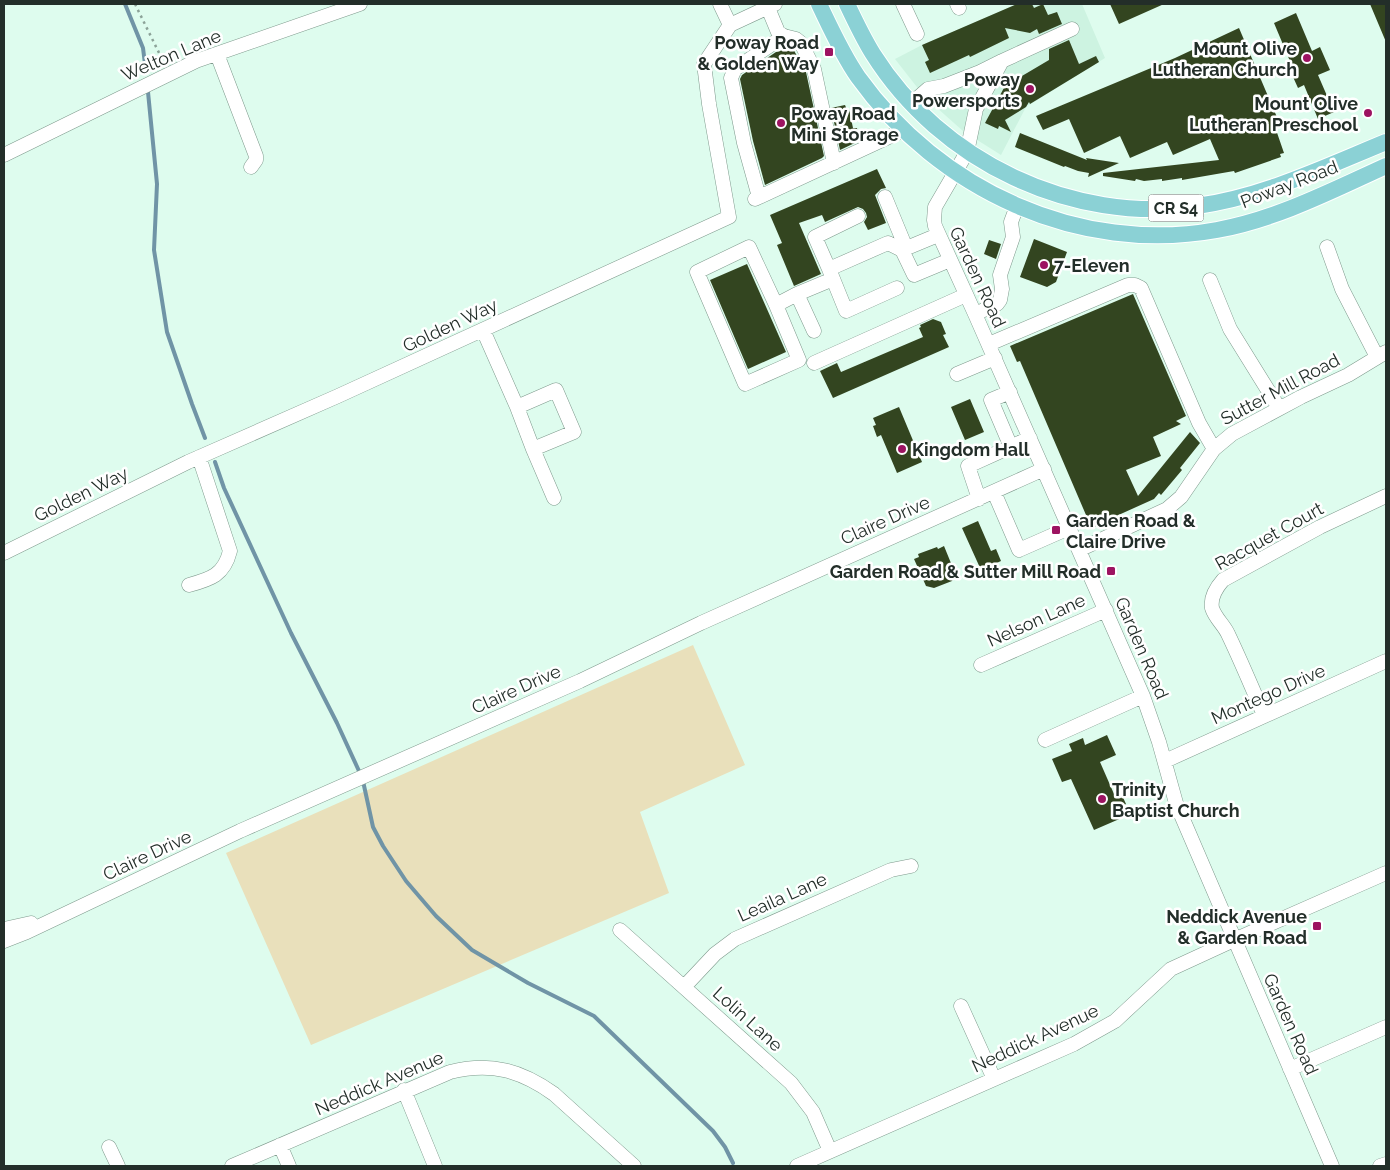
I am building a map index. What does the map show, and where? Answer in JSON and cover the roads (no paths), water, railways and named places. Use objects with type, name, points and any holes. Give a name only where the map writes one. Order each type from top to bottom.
[{"type":"main road","name":"Poway Road","points":[[819,4],[836,39],[857,75],[876,100],[904,130],[934,157],[984,190],[1017,206],[1068,223],[1114,232],[1157,235],[1198,232],[1244,224],[1299,205],[1386,166]]},
{"type":"main road","points":[[836,4],[856,44],[875,74],[892,90],[908,98]]},
{"type":"main road","name":"Poway Road","points":[[847,4],[873,54],[908,98],[948,137],[967,152],[1015,178],[1056,194],[1104,205],[1157,210],[1197,206],[1255,194],[1386,142]]},
{"type":"street","name":"Welton Lane","points":[[4,155],[168,74],[217,54],[360,4]]},
{"type":"street","points":[[720,4],[730,25],[772,6],[778,32],[801,43],[814,69],[834,163]]},
{"type":"street","points":[[903,4],[917,34]]},
{"type":"street","name":"Golden Way","points":[[4,553],[199,457],[338,396],[729,217],[709,104],[704,64],[730,25]]},
{"type":"street","points":[[908,98],[928,89],[944,86],[980,72],[1072,29]]},
{"type":"street","points":[[784,36],[735,69],[731,78],[757,198],[904,130]]},
{"type":"street","points":[[217,54],[256,156],[256,160],[251,167]]},
{"type":"street","name":"Garden Road","points":[[1002,61],[976,109],[967,152],[935,207],[934,220],[938,235],[976,314],[1143,696],[1165,761],[1176,803],[1332,1166]]},
{"type":"street","points":[[885,197],[914,275],[950,260]]},
{"type":"street","points":[[976,314],[997,304],[1000,300],[1002,289],[1000,276],[1013,237],[1011,222],[1017,206]]},
{"type":"street","points":[[858,216],[815,237],[846,311],[897,288]]},
{"type":"street","points":[[776,305],[888,243],[904,249],[938,235]]},
{"type":"street","points":[[749,247],[776,305],[799,360],[745,384],[697,272],[749,247]]},
{"type":"street","points":[[1327,247],[1342,289],[1381,354]]},
{"type":"street","points":[[1210,280],[1230,329],[1279,408]]},
{"type":"street","points":[[989,344],[1128,285],[1135,285],[1141,288],[1200,423],[1214,449]]},
{"type":"street","points":[[797,294],[814,331]]},
{"type":"street","points":[[814,363],[966,295]]},
{"type":"street","points":[[483,330],[554,498]]},
{"type":"street","name":"Sutter Mill Road","points":[[1079,550],[1166,509],[1182,496],[1214,449],[1232,434],[1279,408],[1348,374],[1381,354]]},
{"type":"street","points":[[957,374],[995,358]]},
{"type":"street","points":[[517,407],[556,390],[574,432],[533,449]]},
{"type":"street","points":[[1010,392],[991,400],[1011,447]]},
{"type":"street","points":[[979,499],[968,466],[1030,438]]},
{"type":"street","points":[[190,585],[208,579],[222,570],[227,562],[230,551],[199,457]]},
{"type":"street","name":"Claire Drive","points":[[4,941],[240,831],[562,689],[701,623],[1044,469]]},
{"type":"street","points":[[994,492],[1020,550],[1069,528]]},
{"type":"street","name":"Racquet Court","points":[[1264,715],[1228,634],[1217,619],[1212,608],[1216,587],[1223,580],[1290,542],[1386,496]]},
{"type":"street","name":"Nelson Lane","points":[[982,664],[1106,610]]},
{"type":"street","name":"Montego Drive","points":[[1165,761],[1386,661]]},
{"type":"street","points":[[1045,740],[1143,696]]},
{"type":"street","name":"Leaila Lane","points":[[684,987],[714,954],[741,936],[891,870],[911,866]]},
{"type":"street","name":"Neddick Avenue","points":[[797,1166],[1074,1044],[1115,1021],[1171,970],[1386,873]]},
{"type":"street","points":[[4,929],[54,919]]},
{"type":"street","name":"Lolin Lane","points":[[620,930],[791,1083],[813,1112],[830,1152]]},
{"type":"street","points":[[961,1006],[994,1079]]},
{"type":"street","points":[[1290,1069],[1386,1027]]},
{"type":"street","name":"Neddick Avenue","points":[[232,1166],[404,1090],[450,1072],[464,1068],[489,1067],[519,1074],[554,1094],[634,1166]]},
{"type":"street","points":[[404,1090],[435,1166]]},
{"type":"street","points":[[280,1145],[289,1166]]},
{"type":"street","points":[[109,1147],[118,1166]]},
{"type":"street","points":[[1380,1166],[1386,1164]]},
{"type":"waterway","points":[[125,4],[143,48],[146,72]]},
{"type":"waterway","points":[[148,92],[157,184],[154,250],[167,332],[205,438]]},
{"type":"waterway","points":[[215,462],[224,488],[291,633],[359,771]]},
{"type":"waterway","points":[[363,781],[373,827],[383,846],[406,881],[436,916],[472,950],[528,983],[594,1016],[713,1131],[725,1147],[733,1163]]},
{"type":"place","name":"Poway Road & Golden Way","points":[[829,52]]},
{"type":"place","name":"Mount Olive Lutheran Church","points":[[1307,58]]},
{"type":"place","name":"Poway Powersports","points":[[1030,89]]},
{"type":"place","name":"Mount Olive Lutheran Preschool","points":[[1368,113]]},
{"type":"place","name":"Poway Road Mini Storage","points":[[781,123]]},
{"type":"place","name":"7-Eleven","points":[[1044,265]]},
{"type":"place","name":"Kingdom Hall","points":[[902,449]]},
{"type":"place","name":"Garden Road & Claire Drive","points":[[1056,530]]},
{"type":"place","name":"Garden Road & Sutter Mill Road","points":[[1111,571]]},
{"type":"place","name":"Trinity Baptist Church","points":[[1102,799]]},
{"type":"place","name":"Neddick Avenue & Garden Road","points":[[1317,926]]}]
